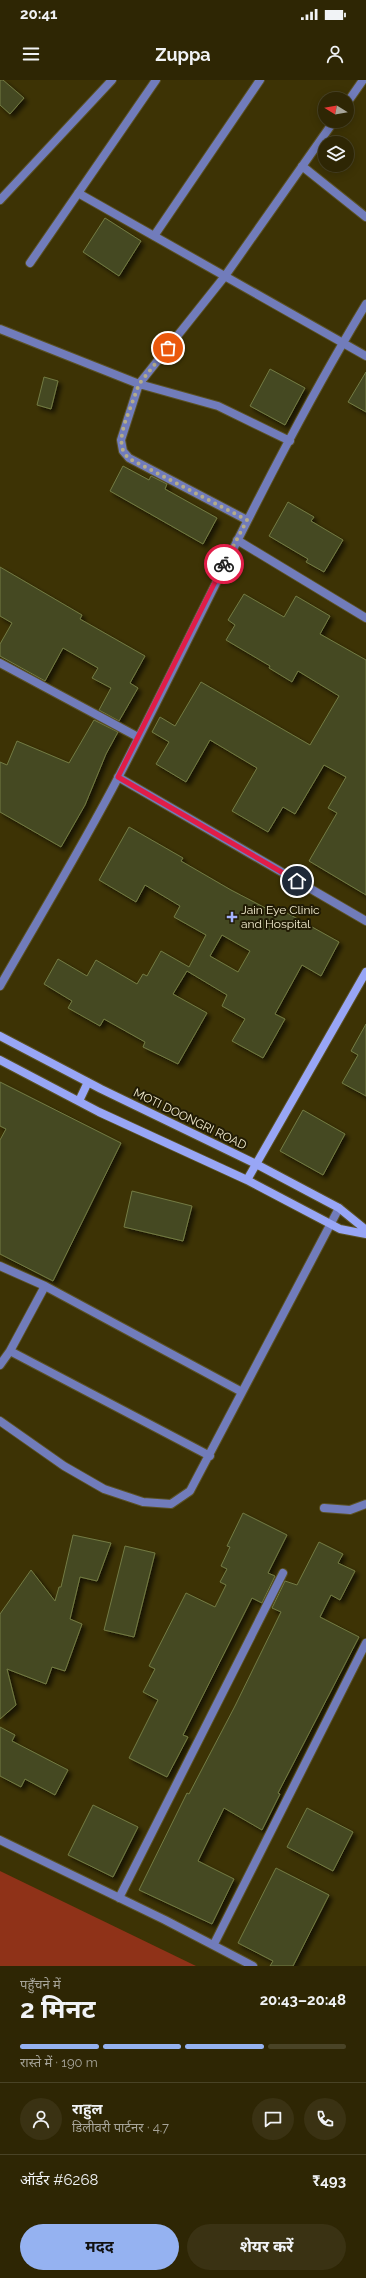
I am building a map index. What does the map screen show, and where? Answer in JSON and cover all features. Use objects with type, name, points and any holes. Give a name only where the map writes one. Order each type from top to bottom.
[{"type":"street","points":[[0,200],[112,80]]},
{"type":"street","points":[[30,263],[156,80]]},
{"type":"street","points":[[154,236],[260,80]]},
{"type":"street","points":[[354,93],[363,80]]},
{"type":"street","points":[[247,520],[128,458],[123,451],[121,440],[139,384],[225,276],[329,128]]},
{"type":"street","points":[[302,166],[366,217]]},
{"type":"street","points":[[78,192],[366,356]]},
{"type":"street","points":[[0,986],[118,777],[236,540],[342,343],[366,304]]},
{"type":"street","points":[[0,329],[139,384],[218,406],[290,441]]},
{"type":"street","points":[[236,540],[366,618]]},
{"type":"street","points":[[0,663],[138,737]]},
{"type":"street","points":[[118,777],[366,921]]},
{"type":"street","points":[[247,1180],[366,972]]},
{"type":"street","name":"MOTI DOONGRI ROAD","points":[[0,1036],[88,1082],[256,1164],[339,1208],[366,1230]]},
{"type":"street","points":[[0,1060],[79,1101],[247,1180],[330,1224],[350,1232],[366,1234]]},
{"type":"street","points":[[79,1101],[88,1082]]},
{"type":"street","points":[[0,1421],[64,1466],[97,1485],[142,1502],[171,1504],[190,1491],[210,1456],[339,1208]]},
{"type":"street","points":[[0,1266],[45,1286],[242,1392]]},
{"type":"street","points":[[0,1365],[10,1351],[45,1286]]},
{"type":"street","points":[[10,1351],[210,1456]]},
{"type":"street","points":[[324,1508],[350,1510],[366,1504]]},
{"type":"street","points":[[119,1898],[283,1573]]},
{"type":"street","points":[[214,1944],[366,1643]]},
{"type":"street","points":[[0,1840],[214,1944],[253,1966]]},
{"type":"shaded area","points":[[0,1871],[196,1966],[0,1966]]},
{"type":"building","points":[[0,80],[3,80],[24,98],[10,114],[0,105]]},
{"type":"building","points":[[105,218],[141,241],[119,276],[83,252]]},
{"type":"building","points":[[270,369],[305,388],[285,425],[250,406]]},
{"type":"building","points":[[366,372],[366,412],[348,402]]},
{"type":"building","points":[[44,377],[58,381],[51,409],[37,405]]},
{"type":"building","points":[[123,466],[149,480],[151,476],[167,484],[165,489],[217,518],[203,544],[110,491]]},
{"type":"building","points":[[288,502],[314,517],[311,521],[343,540],[324,572],[306,562],[308,559],[269,536]]},
{"type":"building","points":[[0,567],[82,615],[80,619],[145,656],[130,683],[138,688],[119,721],[99,710],[111,688],[92,678],[98,668],[63,648],[45,681],[0,656],[0,644],[12,623],[0,616]]},
{"type":"building","points":[[244,594],[284,617],[296,596],[330,616],[320,634],[366,660],[366,895],[309,861],[337,813],[328,808],[346,777],[324,765],[295,814],[283,807],[268,832],[232,811],[257,768],[210,740],[186,782],[156,764],[169,742],[152,732],[160,717],[175,726],[201,682],[310,745],[339,696],[298,671],[292,682],[269,668],[270,666],[226,640],[235,625],[228,620]]},
{"type":"building","points":[[94,720],[118,732],[106,754],[85,805],[61,847],[0,812],[0,762],[7,765],[17,741],[69,763]]},
{"type":"building","points":[[129,827],[183,858],[181,861],[231,890],[275,913],[278,908],[339,942],[321,976],[302,965],[275,1014],[285,1019],[263,1058],[232,1041],[245,1019],[222,1006],[227,995],[187,971],[173,994],[207,1013],[178,1064],[143,1047],[145,1042],[104,1019],[100,1026],[68,1008],[72,1001],[44,984],[58,959],[87,976],[96,960],[137,984],[143,974],[147,976],[161,951],[189,967],[206,935],[174,917],[180,906],[145,885],[136,902],[99,880]],"holes":[[[222,935],[250,951],[238,972],[210,956]]]},
{"type":"building","points":[[366,1024],[366,1096],[342,1083],[358,1055],[351,1051]]},
{"type":"building","points":[[0,1082],[121,1143],[53,1281],[0,1254],[0,1140],[6,1129],[0,1126]]},
{"type":"building","points":[[303,1110],[345,1134],[323,1175],[280,1151]]},
{"type":"building","points":[[132,1191],[192,1206],[183,1241],[124,1227]]},
{"type":"building","points":[[243,1513],[287,1535],[268,1573],[275,1576],[262,1603],[252,1598],[183,1735],[188,1737],[167,1777],[129,1758],[158,1700],[143,1692],[155,1669],[149,1666],[186,1593],[215,1607],[226,1585],[220,1582],[227,1569],[221,1566],[230,1547],[227,1546]]},
{"type":"building","points":[[73,1535],[111,1543],[97,1581],[80,1577],[70,1619],[82,1624],[65,1671],[52,1667],[46,1684],[7,1669],[16,1705],[0,1719],[0,1614],[31,1570],[55,1601],[59,1587],[61,1587]]},
{"type":"building","points":[[319,1542],[343,1554],[338,1563],[355,1571],[340,1600],[331,1595],[320,1617],[359,1637],[278,1793],[280,1794],[262,1830],[224,1808],[198,1861],[234,1879],[212,1924],[139,1890],[187,1793],[189,1794],[235,1706],[281,1612],[272,1608],[285,1581],[297,1585]]},
{"type":"building","points":[[125,1546],[155,1553],[134,1637],[104,1630]]},
{"type":"building","points":[[0,1727],[15,1735],[12,1741],[68,1770],[55,1795],[25,1779],[21,1787],[0,1776]]},
{"type":"building","points":[[93,1805],[138,1827],[113,1877],[68,1855]]},
{"type":"building","points":[[307,1808],[353,1832],[333,1871],[287,1847]]},
{"type":"building","points":[[276,1868],[329,1895],[293,1966],[270,1966],[273,1961],[238,1943]]},
{"type":"way so far","points":[[168,348],[139,384],[124,425],[121,440],[123,451],[128,458],[247,520],[224,564]]},
{"type":"place","name":"Jain Eye Clinic and Hospital","points":[[232,917]]},
{"type":"route","points":[[224,564],[118,777],[297,881]]}]
